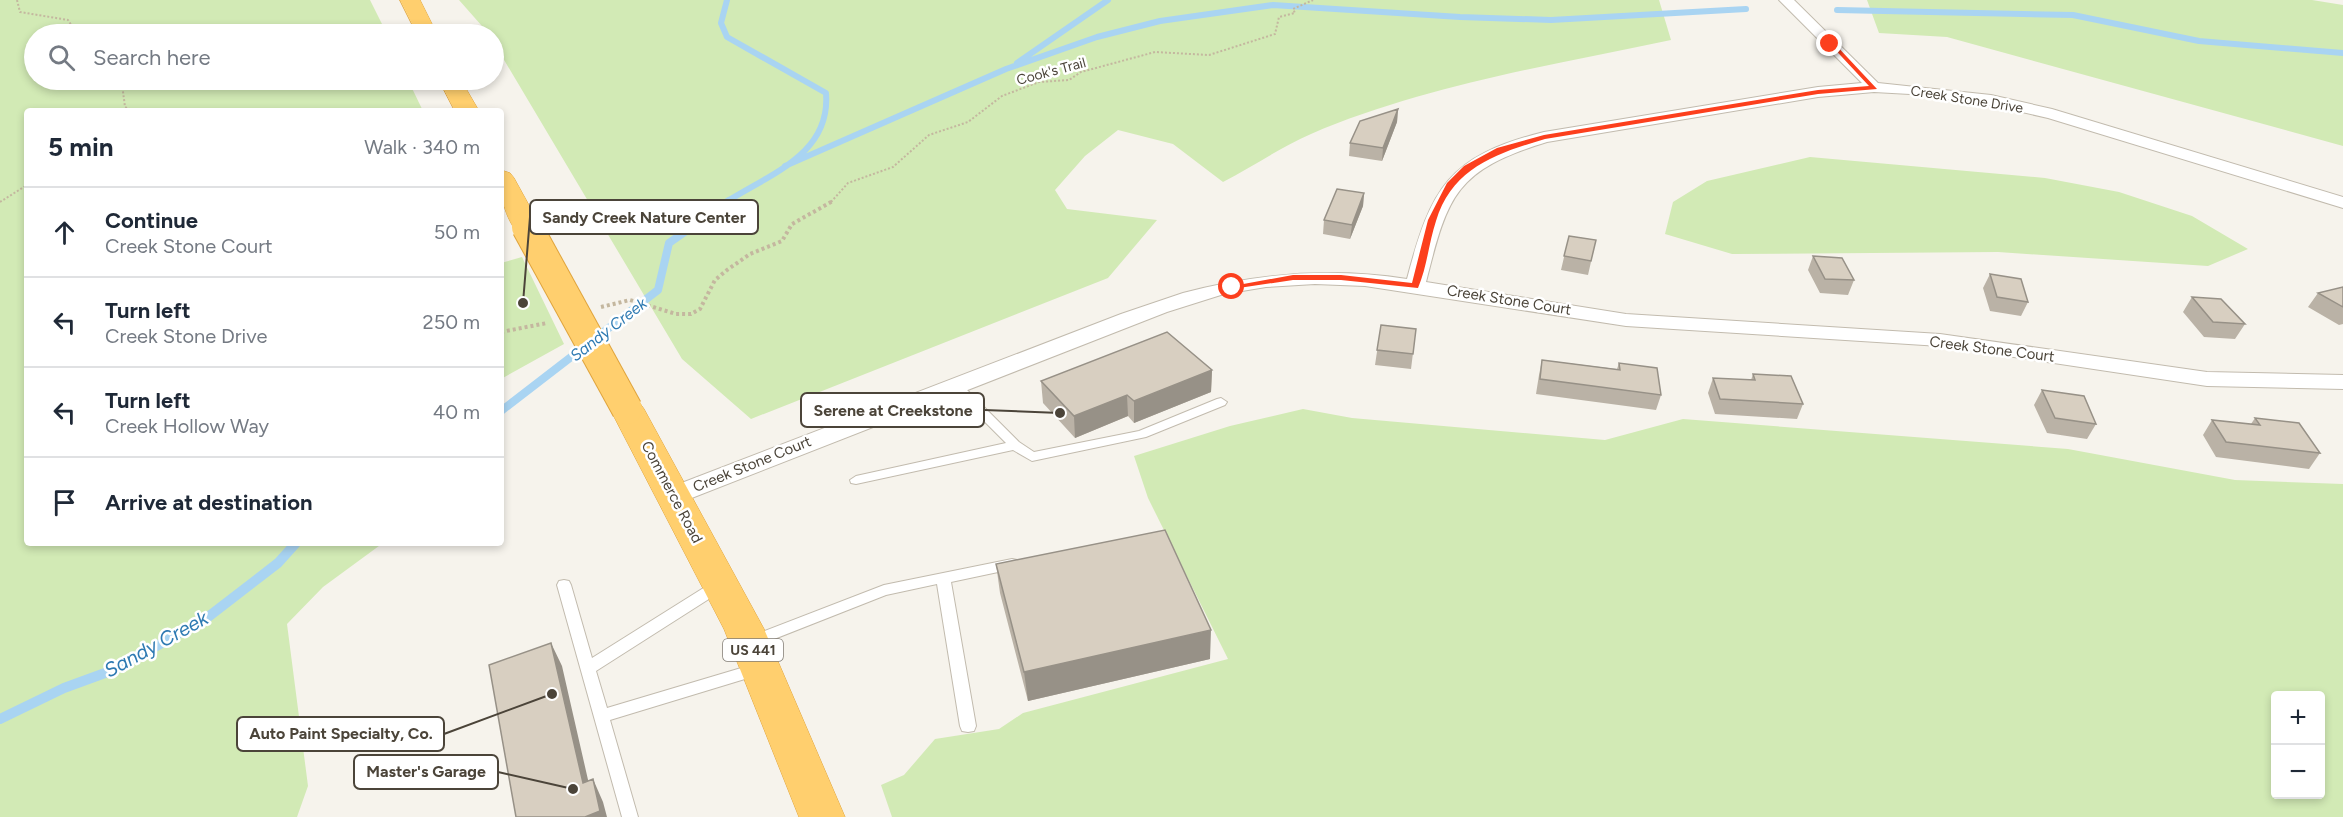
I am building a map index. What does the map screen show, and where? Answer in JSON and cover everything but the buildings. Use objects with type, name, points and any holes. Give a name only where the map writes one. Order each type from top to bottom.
[{"type":"highway","points":[[410,0],[422,24]]},
{"type":"highway","points":[[455,90],[464,108]]},
{"type":"highway","name":"Commerce Road","points":[[504,184],[675,495],[721,584],[755,655],[822,817]]},
{"type":"street","points":[[1786,0],[1874,87]]},
{"type":"street","name":"Creek Stone Drive","points":[[1415,286],[1432,220],[1451,183],[1467,168],[1500,150],[1544,137],[1818,92],[1874,87],[1939,92],[2019,106],[2343,203]]},
{"type":"street","name":"Creek Stone Court","points":[[675,495],[955,385],[1161,309],[1214,291],[1293,278],[1341,277],[1415,286],[1668,324],[1940,340],[2208,379],[2343,382]]},
{"type":"lane","points":[[955,385],[1015,445],[1032,457],[1142,434],[1221,402]]},
{"type":"lane","points":[[856,480],[1015,445]]},
{"type":"lane","points":[[601,716],[755,655],[884,590],[1022,561]]},
{"type":"lane","points":[[943,578],[968,726]]},
{"type":"lane","points":[[588,669],[721,584]]},
{"type":"lane","points":[[564,585],[630,817]]},
{"type":"path","points":[[16,0],[20,12],[68,20],[71,24]]},
{"type":"path","name":"Cook's Trail","points":[[630,300],[676,314],[696,311],[708,298],[715,280],[750,254],[758,253],[782,241],[792,224],[830,204],[848,183],[870,173],[893,167],[929,135],[980,115],[993,101],[1002,96],[1040,82],[1069,80],[1081,72],[1155,52],[1204,55],[1253,43],[1275,34],[1279,17],[1295,12],[1293,9],[1313,0]]},
{"type":"path","points":[[123,90],[125,107],[127,108]]},
{"type":"path","points":[[0,202],[24,187]]},
{"type":"green space","points":[[0,0],[370,0],[382,24],[24,24],[24,90],[413,90],[422,108],[24,108],[24,546],[379,546],[323,587],[287,624],[308,786],[297,817],[0,817]]},
{"type":"green space","points":[[459,0],[1659,0],[1671,40],[1488,78],[1398,103],[1311,134],[1223,182],[1173,144],[1118,130],[1085,156],[1055,190],[1067,209],[1157,220],[1108,278],[751,419],[682,359],[504,60],[504,24],[480,24]]},
{"type":"green space","points":[[1867,0],[2312,0],[2343,5],[2343,146],[1947,37],[1879,33]]},
{"type":"green space","points":[[1810,157],[2045,178],[2119,192],[2192,216],[2248,249],[2208,266],[1998,252],[1732,254],[1665,234],[1673,202],[1707,181]]},
{"type":"green space","points":[[522,257],[564,344],[504,377],[504,262]]},
{"type":"green space","points":[[1303,409],[1352,418],[1605,440],[1683,419],[2068,449],[2235,480],[2343,484],[2343,817],[892,817],[881,785],[904,775],[935,739],[999,729],[1023,713],[1228,659],[1148,498],[1134,456],[1230,426]]},
{"type":"waterway","name":"Sandy Creek","points":[[727,0],[721,23],[727,37],[826,93],[825,114],[819,132],[808,147],[786,166]]},
{"type":"waterway","points":[[1017,63],[1108,0]]},
{"type":"waterway","points":[[786,166],[1006,69],[1097,37],[1160,21],[1273,5],[1460,17],[1551,20],[1746,9]]},
{"type":"waterway","points":[[1837,10],[2073,15],[2199,41],[2343,53]]},
{"type":"waterway","name":"Sandy Creek","points":[[726,202],[786,166]]},
{"type":"waterway","name":"Sandy Creek","points":[[504,409],[658,290],[669,243],[729,201]]},
{"type":"waterway","name":"Sandy Creek","points":[[0,719],[64,688],[116,669],[208,617],[278,563],[293,546]]},
{"type":"place","name":"Sandy Creek Nature Center","points":[[523,303]]},
{"type":"place","name":"Serene at Creekstone","points":[[1060,413]]},
{"type":"place","name":"Auto Paint Specialty, Co.","points":[[552,694]]},
{"type":"place","name":"Master's Garage","points":[[573,789]]},
{"type":"route","points":[[1232,287],[1293,278],[1341,277],[1415,286],[1432,220],[1440,202],[1451,183],[1467,168],[1484,158],[1500,150],[1544,137],[1818,92],[1874,87],[1830,44]]}]
